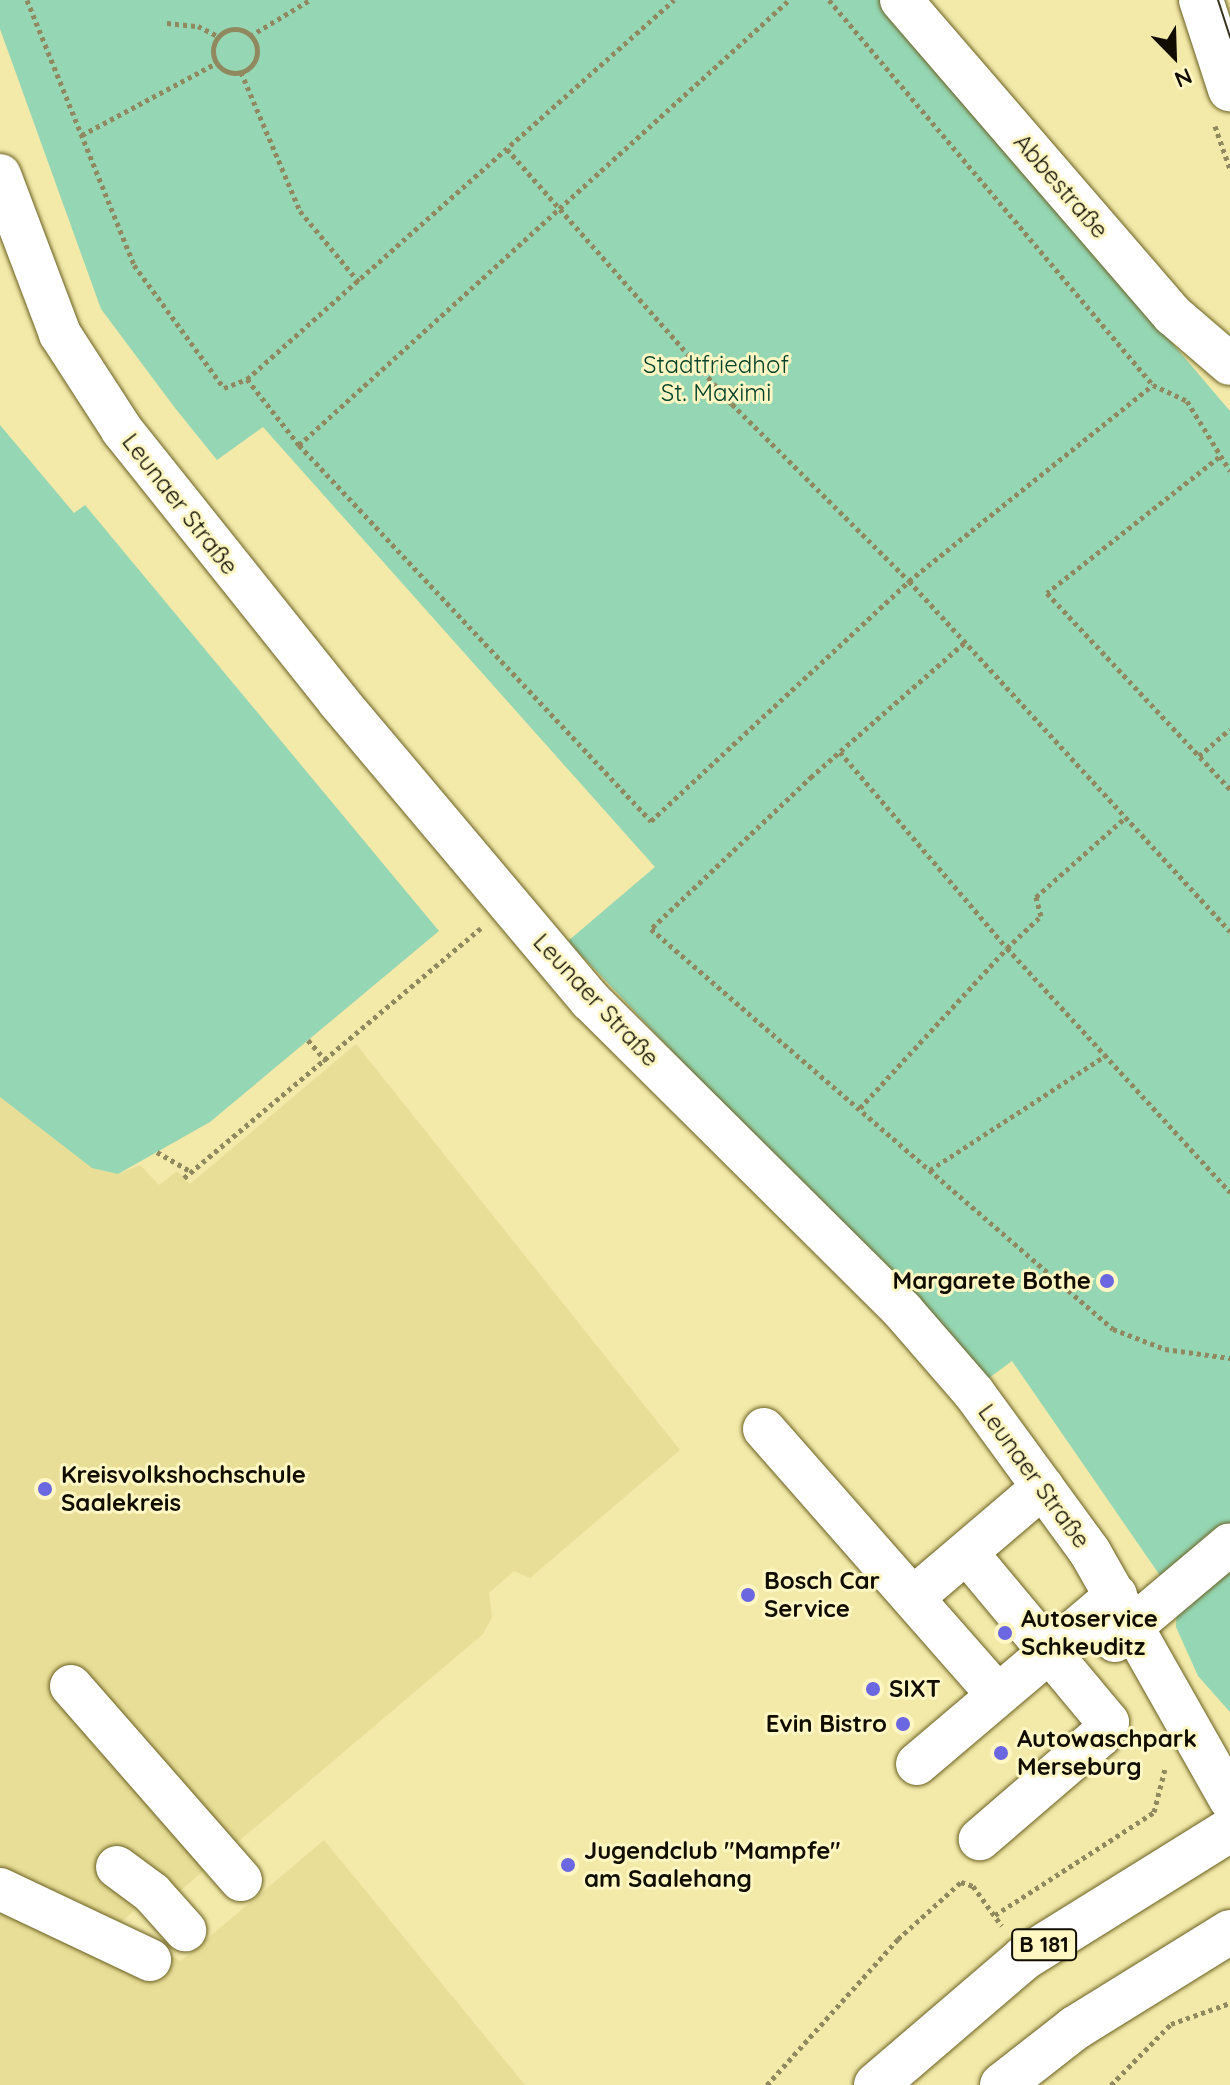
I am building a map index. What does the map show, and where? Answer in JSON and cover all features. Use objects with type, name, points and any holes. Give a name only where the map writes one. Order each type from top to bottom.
[{"type":"main road","points":[[1201,0],[1230,89]]},
{"type":"main road","name":"B 181","points":[[876,2085],[1024,1958],[1230,1830]]},
{"type":"main road","points":[[1002,2085],[1075,2028],[1230,1932]]},
{"type":"street","name":"Abbestraße","points":[[901,0],[1173,315],[1230,364]]},
{"type":"street","name":"Leunaer Straße","points":[[0,175],[60,334],[122,430],[590,1000],[903,1311],[974,1393],[1043,1487],[1230,1799]]},
{"type":"street","points":[[764,1429],[915,1596],[997,1694]]},
{"type":"street","points":[[915,1596],[1043,1487]]},
{"type":"street","points":[[917,1764],[1049,1649],[1121,1621],[1230,1544]]},
{"type":"street","points":[[967,1553],[1106,1717],[1107,1728],[980,1839]]},
{"type":"street","points":[[71,1686],[241,1880]]},
{"type":"street","points":[[117,1867],[152,1893],[185,1930]]},
{"type":"street","points":[[0,1889],[150,1960]]},
{"type":"path","points":[[27,0],[134,265],[224,388],[247,379],[674,0]]},
{"type":"path","points":[[250,36],[310,0]]},
{"type":"path","points":[[299,445],[789,0]]},
{"type":"path","points":[[829,0],[1153,385],[1187,401],[1230,471]]},
{"type":"path","points":[[167,23],[198,26],[218,36],[238,29],[250,36],[256,57],[241,72],[227,72],[216,63],[213,50],[218,36]]},
{"type":"path","points":[[82,135],[216,63]]},
{"type":"path","points":[[241,72],[300,211],[359,282]]},
{"type":"path","points":[[507,149],[732,404],[909,581],[1230,931]]},
{"type":"path","points":[[247,379],[299,445],[651,821],[909,581],[1153,385]]},
{"type":"path","points":[[1219,457],[1047,593],[1230,789]]},
{"type":"path","points":[[964,643],[840,752],[651,929],[1113,1329],[1165,1349],[1230,1358]]},
{"type":"path","points":[[1199,756],[1230,729]]},
{"type":"path","points":[[840,752],[1007,948],[1108,1054],[1230,1192]]},
{"type":"path","points":[[860,1108],[1007,948],[1041,916],[1036,897],[1125,818]]},
{"type":"path","points":[[184,1178],[327,1062],[509,904]]},
{"type":"path","points":[[308,1040],[327,1062]]},
{"type":"path","points":[[930,1170],[1108,1054]]},
{"type":"path","points":[[157,1152],[191,1172]]},
{"type":"path","points":[[995,1915],[1154,1812],[1165,1754]]},
{"type":"path","points":[[767,2085],[898,1939],[961,1882],[973,1886],[1024,1958]]},
{"type":"path","points":[[1111,2085],[1171,2024],[1230,2003]]},
{"type":"shaded area","points":[[356,1044],[680,1450],[530,1578],[514,1571],[489,1593],[492,1617],[483,1634],[174,1896],[162,1884],[113,1930],[181,1961],[324,1840],[525,2085],[0,2085],[0,1097],[118,1174],[140,1165],[159,1185],[177,1171],[190,1184]]},
{"type":"green space","name":"Stadtfriedhof St. Maximi","points":[[0,0],[880,0],[1230,411],[1230,1533],[1161,1577],[1012,1361],[985,1381],[568,941],[655,867],[263,427],[217,460],[175,408],[101,309],[0,29]]},
{"type":"green space","points":[[0,425],[74,513],[85,505],[439,931],[210,1122],[118,1174],[92,1168],[0,1097]]},
{"type":"green space","points":[[1230,1555],[1230,1712],[1198,1676],[1176,1627],[1177,1605]]},
{"type":"tram line","points":[[1218,0],[1230,38]]},
{"type":"place","name":"Margarete Bothe","points":[[1107,1281]]},
{"type":"place","name":"Kreisvolkshochschule Saalekreis","points":[[45,1489]]},
{"type":"place","name":"Bosch Car Service","points":[[748,1595]]},
{"type":"place","name":"Autoservice Schkeuditz","points":[[1005,1633]]},
{"type":"place","name":"SIXT","points":[[873,1689]]},
{"type":"place","name":"Evin Bistro","points":[[903,1724]]},
{"type":"place","name":"Autowaschpark Merseburg","points":[[1001,1753]]},
{"type":"place","name":"Jugendclub \"Mampfe\" am Saalehang","points":[[568,1865]]}]
